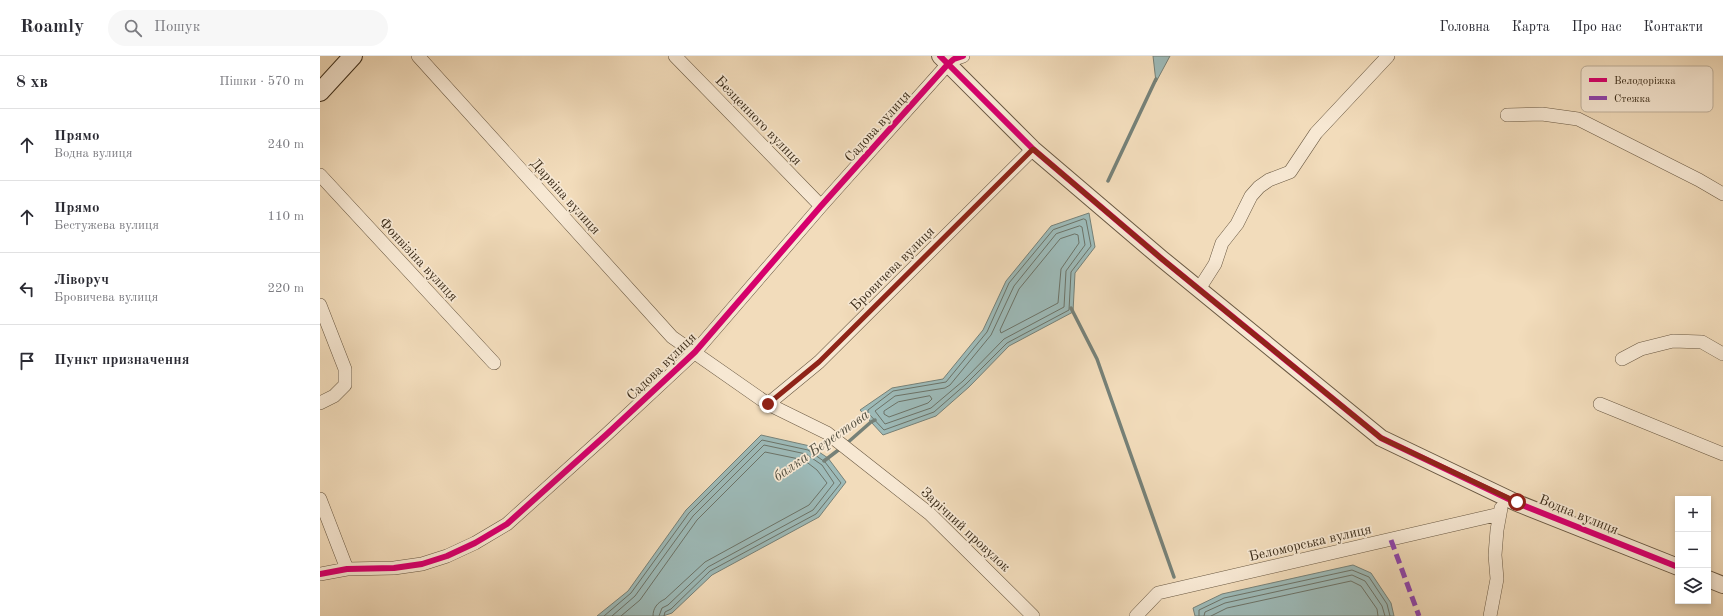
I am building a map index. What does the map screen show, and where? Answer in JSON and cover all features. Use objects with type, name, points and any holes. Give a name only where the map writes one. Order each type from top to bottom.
[{"type":"main road","points":[[320,92],[353,56]]},
{"type":"street","name":"Дарвіна вулиця","points":[[418,56],[672,337],[768,404]]},
{"type":"street","name":"Безценного вулиця","points":[[675,56],[821,206]]},
{"type":"street","points":[[944,60],[963,56]]},
{"type":"street","points":[[1199,289],[1215,264],[1222,243],[1238,224],[1251,196],[1259,187],[1269,180],[1290,172],[1316,133],[1388,56]]},
{"type":"street","name":"Садова вулиця","points":[[320,574],[347,569],[394,568],[422,564],[447,556],[475,543],[507,524],[695,352],[944,60]]},
{"type":"street","name":"Водна вулиця","points":[[944,60],[1033,149],[1180,274],[1381,438],[1504,496],[1675,566]]},
{"type":"street","points":[[1507,115],[1542,114],[1578,119],[1699,180],[1723,194]]},
{"type":"street","name":"Бровичева вулиця","points":[[768,404],[819,362],[1033,149]]},
{"type":"street","name":"Фонвізіна вулиця","points":[[320,175],[494,364]]},
{"type":"street","points":[[320,305],[345,369],[345,385],[334,396],[320,403]]},
{"type":"street","points":[[1622,359],[1641,349],[1673,342],[1702,342],[1723,354]]},
{"type":"street","name":"Зарічний провулок","points":[[768,404],[827,434],[930,514],[1034,616]]},
{"type":"street","points":[[1600,404],[1723,454]]},
{"type":"street","points":[[1490,616],[1497,579],[1495,555],[1500,514],[1504,496]]},
{"type":"street","points":[[320,500],[347,569]]},
{"type":"street","name":"Беломорська вулиця","points":[[1136,616],[1158,593],[1500,514]]},
{"type":"street","points":[[1711,580],[1723,585]]},
{"type":"water","points":[[1153,56],[1170,56],[1156,82]]},
{"type":"water","points":[[1089,213],[1095,247],[1075,273],[1073,312],[1009,346],[969,387],[936,416],[883,435],[860,410],[892,388],[943,379],[983,330],[1006,281],[1051,226]]},
{"type":"water","points":[[761,435],[810,446],[828,458],[846,482],[819,517],[712,575],[672,613],[663,616],[597,616],[628,591],[686,510]]},
{"type":"water","points":[[1353,565],[1371,573],[1391,603],[1394,616],[1195,616],[1193,608],[1222,594]]},
{"type":"waterway","name":"балка Берестова","points":[[1108,181],[1156,79]]},
{"type":"waterway","points":[[1071,308],[1097,359],[1174,577]]},
{"type":"waterway","name":"балка Берестова","points":[[846,444],[875,420]]},
{"type":"waterway","name":"балка Берестова","points":[[824,461],[841,448]]},
{"type":"marked path","points":[[1391,540],[1419,616]]},
{"type":"cycle path","points":[[940,56],[1033,149],[1162,259],[1381,438],[1517,503],[1675,566]]},
{"type":"cycle path","points":[[320,574],[347,569],[394,568],[422,564],[447,556],[475,543],[507,524],[695,352],[821,206],[948,64],[954,59],[963,56]]},
{"type":"route","points":[[768,404],[819,362],[1033,149],[1162,259],[1381,438],[1517,502]]}]
